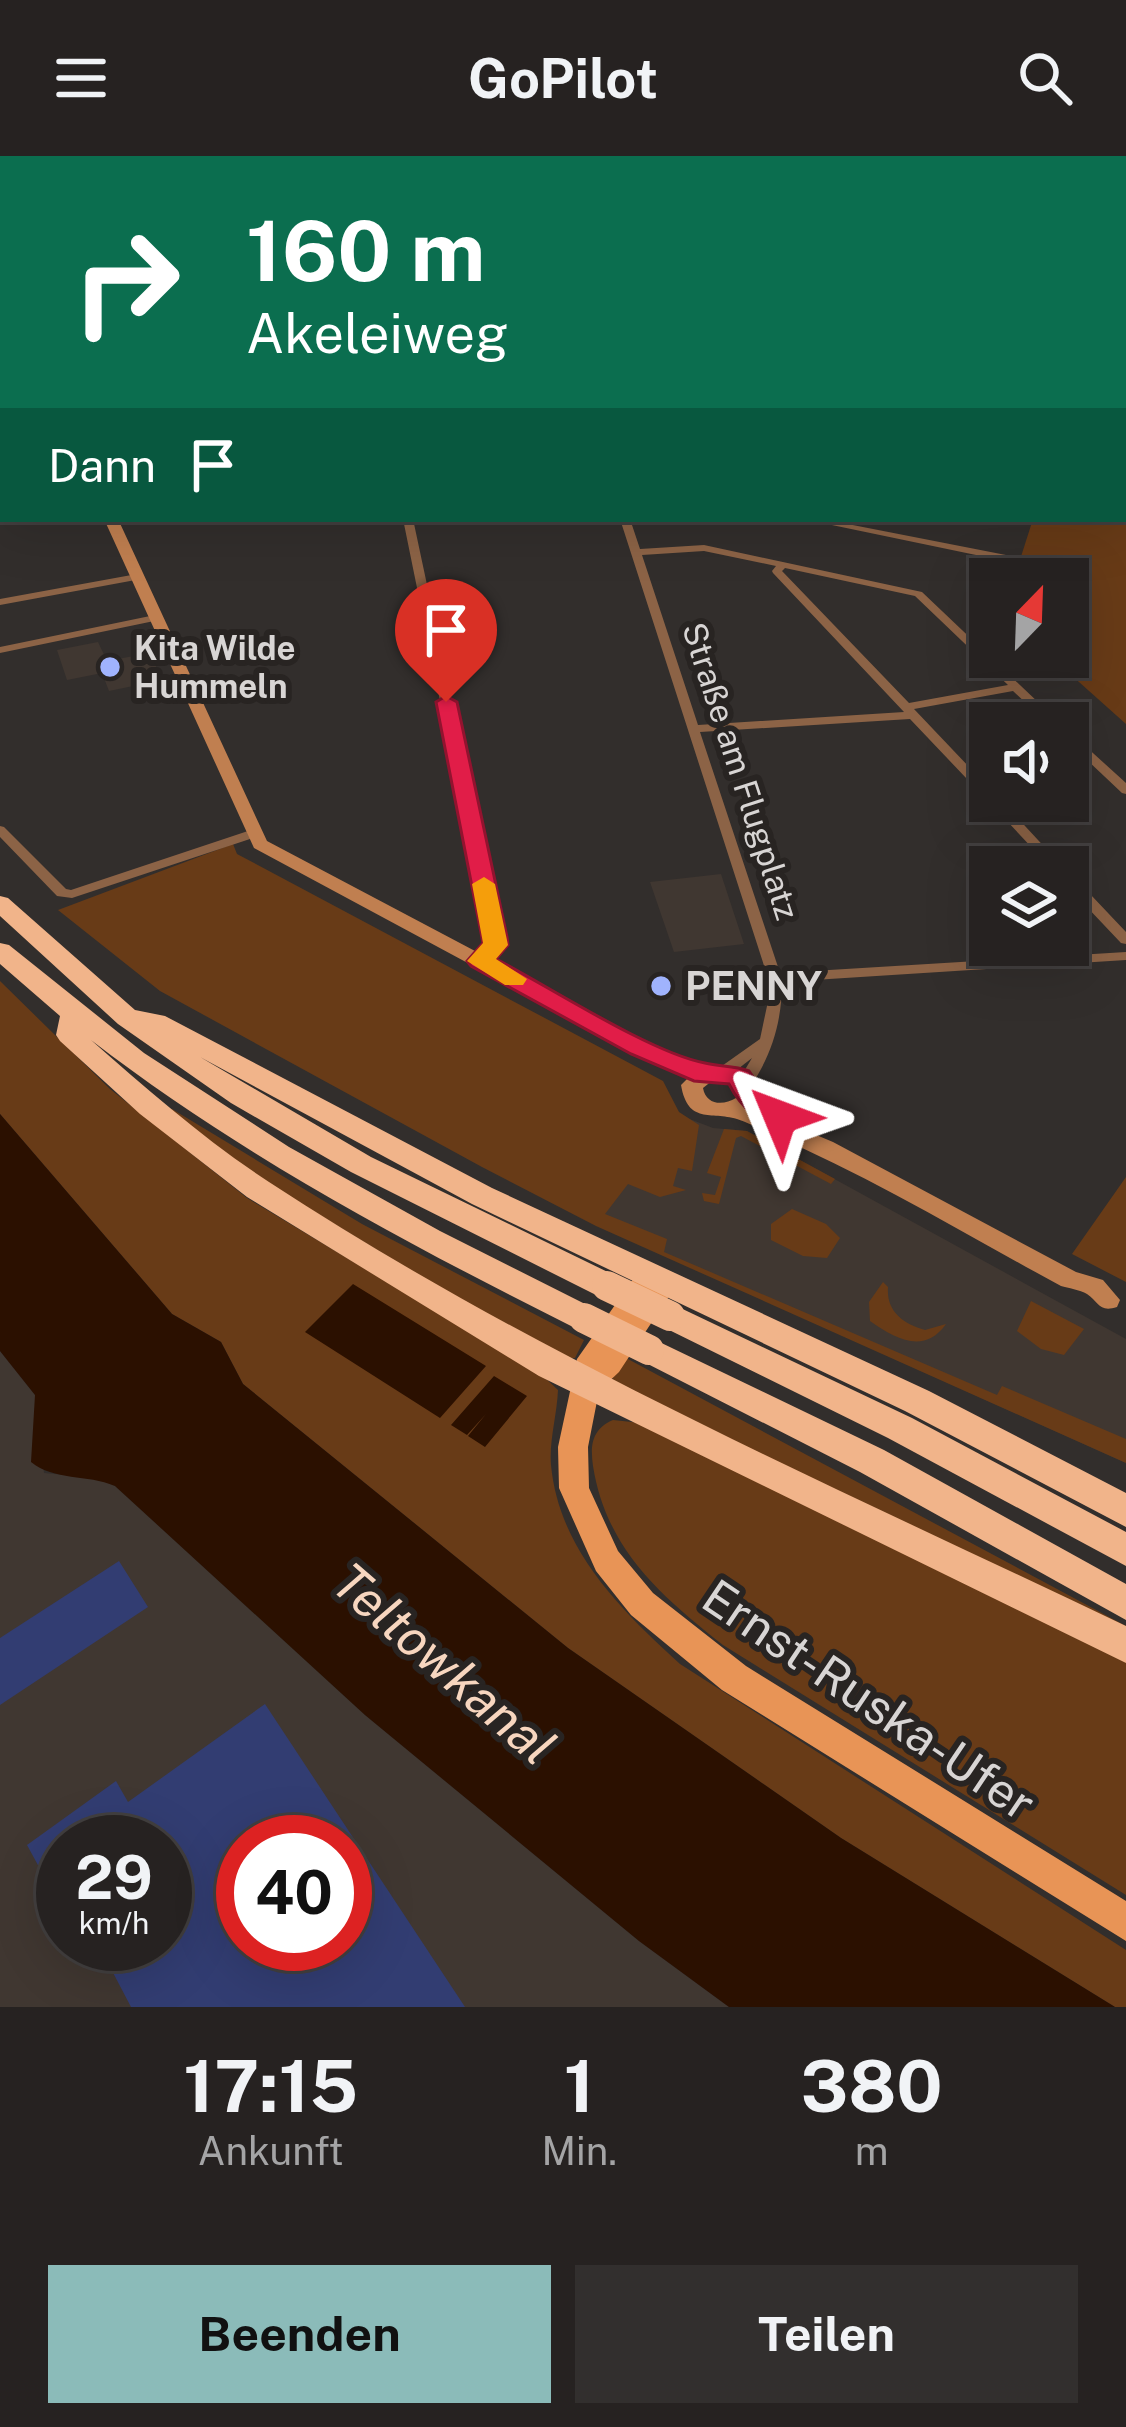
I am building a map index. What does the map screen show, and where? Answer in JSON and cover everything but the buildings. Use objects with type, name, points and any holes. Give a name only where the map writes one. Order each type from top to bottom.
[{"type":"highway","points":[[0,902],[127,1018],[255,1103],[408,1188],[900,1428],[1126,1550]]},
{"type":"highway","points":[[0,951],[72,1017],[224,1122],[374,1212],[872,1461],[1126,1603]]},
{"type":"highway","points":[[72,1017],[69,1035],[150,1107],[257,1190],[586,1386],[1126,1646]]},
{"type":"highway","points":[[127,1018],[156,1022],[427,1168],[917,1401],[1126,1510]]},
{"type":"main road","name":"Ernst-Ruska-Ufer","points":[[656,1279],[657,1293],[609,1364],[586,1386],[573,1447],[574,1488],[607,1562],[642,1604],[734,1678],[1126,1922]]},
{"type":"street","points":[[112,522],[252,833],[279,856],[640,1047],[743,1096],[825,1148],[1069,1279],[1089,1295],[1117,1305]]},
{"type":"street","points":[[409,522],[495,937],[496,945],[480,961]]},
{"type":"street","name":"Straße am Flugplatz","points":[[627,522],[775,978],[776,1005],[743,1096]]},
{"type":"street","points":[[823,522],[980,554]]},
{"type":"street","points":[[637,552],[704,548],[918,594],[1031,702]]},
{"type":"street","points":[[782,565],[777,571],[969,774]]},
{"type":"street","points":[[0,602],[137,577]]},
{"type":"street","points":[[0,650],[155,617]]},
{"type":"street","points":[[697,729],[910,711],[1015,687]]},
{"type":"street","points":[[1089,756],[1126,790]]},
{"type":"street","points":[[1015,822],[1037,846]]},
{"type":"street","points":[[0,830],[62,893],[72,894],[252,833]]},
{"type":"street","points":[[1089,901],[1126,940]]},
{"type":"street","points":[[775,978],[1126,956]]},
{"type":"street","points":[[743,1096],[716,1112],[701,1106],[693,1096],[707,1077],[762,1043]]},
{"type":"shaded area","points":[[1032,522],[1126,522],[1126,724],[1075,678],[1089,678],[1089,558],[1021,558]]},
{"type":"shaded area","name":"Kita Wilde Hummeln","points":[[98,642],[107,661],[150,653],[162,680],[109,691],[102,673],[67,680],[57,650]]},
{"type":"shaded area","points":[[233,844],[237,854],[663,1081],[679,1112],[699,1125],[692,1171],[678,1168],[673,1186],[686,1190],[660,1197],[628,1184],[605,1214],[667,1239],[664,1252],[997,1395],[1002,1386],[1126,1439],[1126,1463],[596,1226],[482,1167],[160,991],[58,910]]},
{"type":"shaded area","points":[[721,874],[744,944],[674,952],[650,882]]},
{"type":"shaded area","points":[[0,981],[110,1089],[247,1198],[542,1375],[558,1390],[551,1456],[556,1496],[580,1551],[615,1600],[680,1664],[1126,1950],[1126,2007],[1115,2007],[841,1838],[568,1648],[243,1384],[221,1342],[172,1314],[0,1114]]},
{"type":"shaded area","points":[[172,1109],[362,1224],[584,1340],[575,1358],[556,1358],[273,1187],[169,1112]]},
{"type":"shaded area","points":[[687,1118],[713,1128],[747,1131],[1126,1339],[1126,1463],[585,1220]]},
{"type":"shaded area","points":[[724,1129],[747,1131],[835,1179],[831,1184],[741,1136],[736,1138],[719,1204],[704,1201],[702,1193],[715,1195],[721,1177],[707,1173]]},
{"type":"shaded area","points":[[1126,1177],[1126,1282],[1072,1254]]},
{"type":"shaded area","points":[[792,1209],[826,1224],[840,1238],[827,1258],[803,1256],[771,1240],[771,1224]]},
{"type":"shaded area","points":[[883,1282],[893,1310],[903,1320],[925,1330],[946,1324],[937,1334],[919,1341],[880,1328],[870,1321],[869,1302]]},
{"type":"shaded area","points":[[1031,1301],[1084,1329],[1064,1355],[1041,1349],[1017,1331]]},
{"type":"shaded area","points":[[0,1351],[35,1395],[44,1473],[96,1478],[115,1486],[365,1715],[639,1941],[729,2007],[0,2007]]},
{"type":"shaded area","points":[[626,1358],[1126,1626],[1126,1633],[611,1381]]},
{"type":"shaded area","points":[[613,1420],[641,1423],[1126,1660],[1126,1895],[723,1645],[678,1608],[623,1546],[600,1496],[592,1445],[601,1428]]},
{"type":"water","name":"Teltowkanal","points":[[0,1114],[172,1314],[221,1342],[243,1384],[568,1648],[841,1838],[1115,2007],[729,2007],[639,1941],[365,1715],[115,1486],[50,1472],[31,1462],[35,1395],[0,1351]]},
{"type":"water","points":[[353,1284],[486,1366],[440,1418],[305,1332]]},
{"type":"water","points":[[494,1376],[527,1396],[485,1447],[468,1436],[486,1414],[467,1435],[451,1425]]},
{"type":"slow traffic","points":[[484,884],[496,945],[480,961],[514,979]]},
{"type":"place","name":"Kita Wilde Hummeln","points":[[110,667]]},
{"type":"place","name":"PENNY","points":[[661,986]]},
{"type":"route","points":[[446,702],[495,937],[496,945],[480,961],[640,1047],[704,1074],[717,1071],[740,1078],[749,1096],[780,1117]]}]
